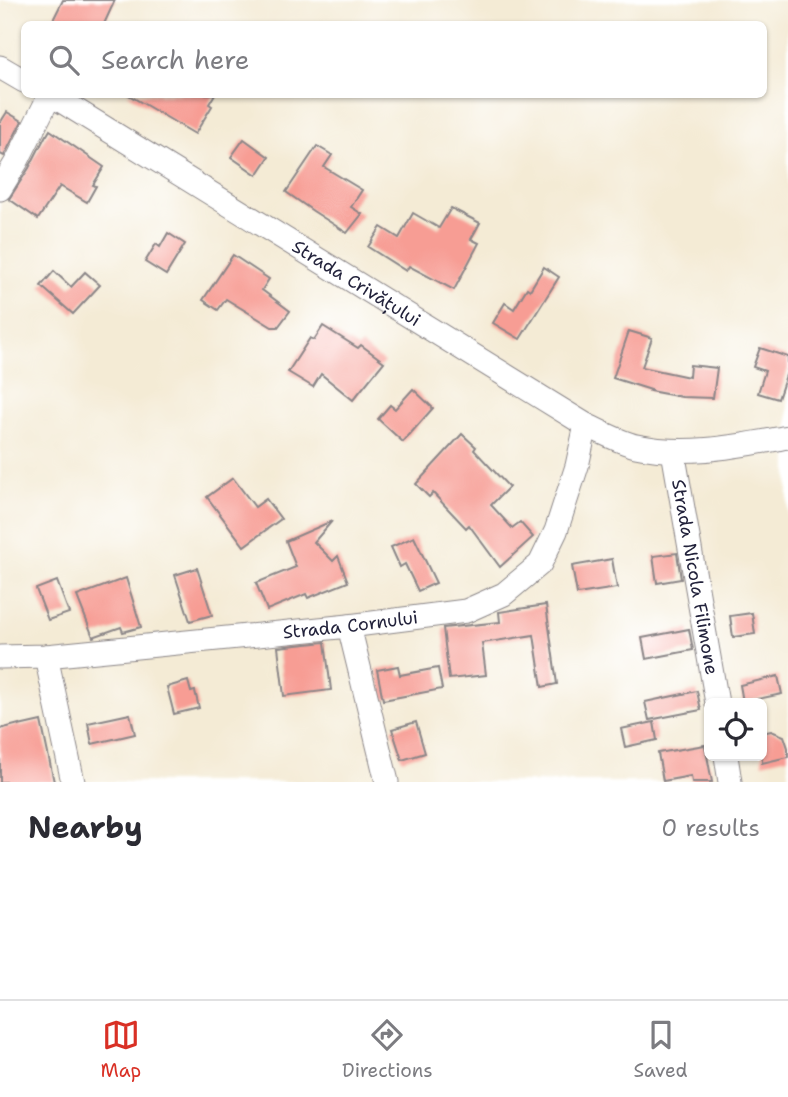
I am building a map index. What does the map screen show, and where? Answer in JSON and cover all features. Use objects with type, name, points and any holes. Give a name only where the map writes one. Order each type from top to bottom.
[{"type":"street","points":[[0,68],[21,79]]},
{"type":"street","points":[[0,189],[17,162],[49,98]]},
{"type":"street","name":"Strada Crivățului","points":[[55,98],[586,425],[634,446],[673,451],[718,450],[788,437]]},
{"type":"street","name":"Strada Cornului","points":[[0,657],[46,656],[349,626],[466,611],[504,594],[540,564],[556,531],[577,466],[586,425]]},
{"type":"street","name":"Strada Nicola Filimone","points":[[673,451],[716,698]]},
{"type":"street","points":[[349,626],[387,782]]},
{"type":"street","points":[[46,656],[73,782]]},
{"type":"street","points":[[727,761],[730,782]]},
{"type":"building","points":[[63,0],[115,0],[105,21],[52,21]]},
{"type":"building","points":[[134,98],[213,98],[209,104],[212,106],[195,134]]},
{"type":"building","points":[[7,112],[22,121],[4,156],[0,154],[0,123]]},
{"type":"building","points":[[50,130],[104,167],[87,202],[60,186],[38,219],[9,199]]},
{"type":"building","points":[[244,139],[269,157],[257,175],[231,157]]},
{"type":"building","points":[[317,146],[332,155],[324,167],[362,190],[351,207],[362,214],[347,233],[286,192]]},
{"type":"building","points":[[451,208],[480,223],[471,239],[479,243],[454,290],[409,266],[406,271],[368,247],[381,227],[399,238],[413,213],[439,228]]},
{"type":"building","points":[[168,233],[185,244],[166,275],[145,262],[156,244],[160,247]]},
{"type":"building","points":[[233,255],[269,279],[262,290],[290,311],[278,327],[272,327],[226,299],[218,310],[203,300]]},
{"type":"building","points":[[544,267],[559,277],[520,339],[493,323],[505,303],[514,309]]},
{"type":"building","points":[[54,271],[71,287],[85,272],[100,285],[73,314],[41,286]]},
{"type":"building","points":[[323,326],[358,348],[361,345],[384,362],[353,400],[321,374],[313,387],[288,372],[310,338],[314,340]]},
{"type":"building","points":[[629,331],[652,338],[642,367],[689,377],[690,365],[717,368],[713,398],[682,397],[650,391],[613,378]]},
{"type":"building","points":[[760,348],[788,357],[788,369],[778,399],[758,393],[765,371],[753,367]]},
{"type":"building","points":[[413,389],[433,408],[403,442],[378,419],[390,405],[395,409]]},
{"type":"building","points":[[462,434],[509,487],[491,505],[512,528],[520,522],[533,537],[500,567],[469,525],[466,528],[433,493],[429,497],[416,484]]},
{"type":"building","points":[[233,478],[255,507],[266,499],[281,519],[244,546],[207,497]]},
{"type":"building","points":[[332,521],[314,542],[333,561],[338,556],[348,582],[308,598],[306,594],[267,610],[256,583],[296,567],[286,541]]},
{"type":"building","points":[[414,537],[436,583],[418,591],[405,564],[400,567],[391,547]]},
{"type":"building","points":[[677,553],[681,579],[657,583],[653,556]]},
{"type":"building","points":[[612,559],[617,588],[577,594],[572,566]]},
{"type":"building","points":[[197,568],[212,615],[190,621],[175,575]]},
{"type":"building","points":[[126,578],[141,627],[123,632],[121,627],[93,637],[77,596]]},
{"type":"building","points":[[57,581],[69,613],[48,620],[36,589]]},
{"type":"building","points":[[546,605],[557,684],[542,687],[534,635],[482,643],[486,675],[449,679],[443,628],[500,622],[499,612]]},
{"type":"building","points":[[752,613],[755,634],[733,637],[730,616]]},
{"type":"building","points":[[689,629],[693,650],[646,659],[642,638]]},
{"type":"building","points":[[325,642],[331,690],[284,696],[278,647]]},
{"type":"building","points":[[398,666],[400,675],[438,668],[442,689],[383,700],[377,670]]},
{"type":"building","points":[[778,676],[782,694],[742,698],[740,685]]},
{"type":"building","points":[[188,681],[191,692],[195,691],[199,708],[174,714],[167,687]]},
{"type":"building","points":[[697,691],[701,710],[649,720],[645,702]]},
{"type":"building","points":[[130,714],[135,734],[92,744],[88,723]]},
{"type":"building","points":[[41,721],[54,782],[0,782],[0,729]]},
{"type":"building","points":[[416,722],[425,753],[402,760],[392,729]]},
{"type":"building","points":[[654,722],[657,740],[625,747],[621,729]]},
{"type":"building","points":[[767,732],[784,736],[788,757],[762,763],[767,761]]},
{"type":"building","points":[[704,745],[704,761],[708,761],[712,782],[692,782],[691,776],[663,781],[658,753]]}]
